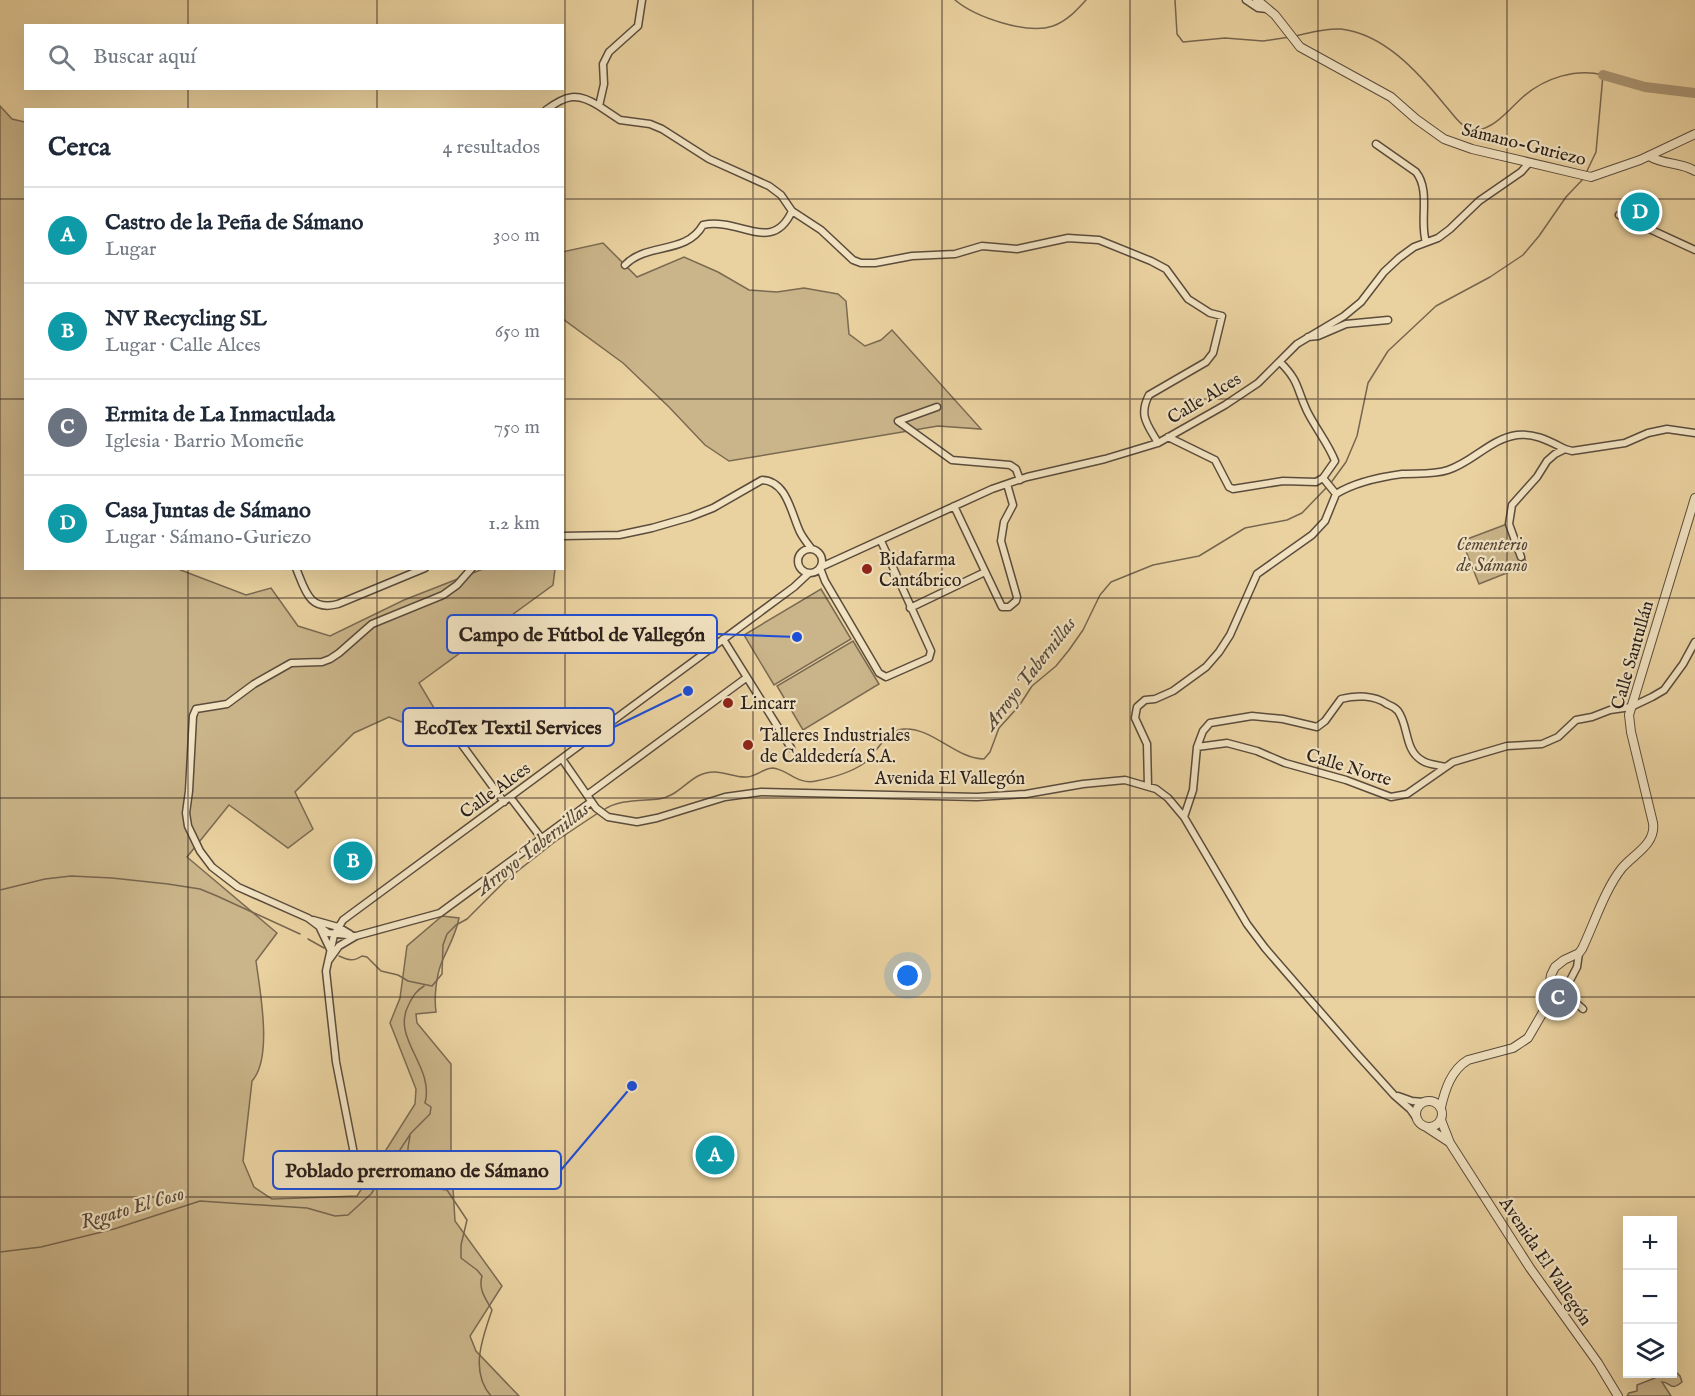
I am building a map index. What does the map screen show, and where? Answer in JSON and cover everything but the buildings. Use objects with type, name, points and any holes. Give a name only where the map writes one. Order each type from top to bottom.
[{"type":"street","points":[[599,106],[604,84],[603,64],[609,52],[638,26],[642,0]]},
{"type":"street","points":[[1246,0],[1258,8],[1268,9]]},
{"type":"street","name":"Sámano-Guriezo","points":[[1257,0],[1268,9],[1294,41],[1308,52],[1391,97],[1444,139],[1472,149],[1585,176],[1600,175],[1649,156],[1695,134]]},
{"type":"street","points":[[548,108],[557,101],[578,96],[589,100],[620,120],[650,124],[662,129],[709,159],[769,186],[781,195],[792,211],[821,230],[853,260],[861,264],[912,256],[955,254],[982,246],[1017,249],[1068,238],[1099,240],[1152,261],[1166,269],[1188,299],[1199,308],[1222,316],[1213,353],[1206,362],[1149,395],[1145,404],[1146,424],[1158,443]]},
{"type":"street","points":[[1376,144],[1420,177],[1424,200],[1426,242]]},
{"type":"street","points":[[1649,156],[1695,171]]},
{"type":"street","name":"Calle Alces","points":[[351,1168],[356,1159],[336,1062],[327,975],[334,935],[343,920],[816,570],[1007,484],[1158,443],[1244,394],[1297,344],[1344,316],[1361,302],[1398,258],[1450,230],[1479,201],[1521,172],[1529,163]]},
{"type":"street","points":[[625,265],[639,253],[679,245],[697,236],[703,225],[715,222],[766,234],[778,231],[787,224],[792,211]]},
{"type":"street","points":[[1619,215],[1695,250]]},
{"type":"street","points":[[1308,337],[1317,336],[1346,324],[1388,320]]},
{"type":"street","points":[[1168,437],[1215,460],[1229,488],[1325,480],[1335,461],[1328,443],[1307,411],[1296,381],[1280,362]]},
{"type":"street","points":[[937,407],[898,421],[952,460],[1010,465],[1016,470],[1020,480]]},
{"type":"street","points":[[1335,491],[1385,477],[1446,471],[1464,463],[1503,438],[1517,435],[1530,434],[1572,451],[1625,443],[1667,429],[1695,433]]},
{"type":"street","points":[[1521,556],[1509,524],[1512,506],[1537,477],[1547,460],[1565,448]]},
{"type":"street","points":[[564,536],[619,535],[671,522],[713,508],[762,480],[774,482],[782,491],[801,535],[811,548],[817,550],[822,558],[835,562]]},
{"type":"street","points":[[1325,480],[1335,491]]},
{"type":"street","points":[[954,506],[1002,607],[1009,607],[1017,597],[1000,541],[1004,522],[1013,505],[1007,484]]},
{"type":"street","points":[[1148,786],[1147,744],[1135,718],[1137,707],[1145,700],[1164,695],[1190,681],[1213,660],[1230,635],[1257,574],[1312,535],[1324,521],[1335,491]]},
{"type":"street","name":"Calle Santullán","points":[[1579,954],[1618,874],[1649,841],[1653,833],[1653,823],[1629,723],[1631,707],[1695,498]]},
{"type":"street","points":[[794,587],[801,569],[798,560],[802,551],[801,535]]},
{"type":"street","points":[[801,569],[816,570],[825,581],[882,677],[886,677],[929,658],[931,651],[880,541]]},
{"type":"street","points":[[802,551],[811,548]]},
{"type":"street","points":[[816,570],[822,558]]},
{"type":"street","points":[[297,570],[307,596],[318,604],[328,606],[419,570]]},
{"type":"street","points":[[356,936],[238,887],[212,867],[200,851],[188,826],[186,813],[193,716],[196,709],[227,704],[254,684],[291,663],[322,662],[330,659],[372,624],[442,595],[457,585],[470,570]]},
{"type":"street","points":[[910,608],[985,572]]},
{"type":"street","points":[[723,639],[791,748]]},
{"type":"street","name":"Calle Norte","points":[[1197,747],[1227,743],[1257,751],[1285,763],[1346,780],[1391,797],[1407,794],[1446,766],[1470,756],[1498,748],[1542,744],[1558,737],[1576,720],[1610,710],[1631,707],[1664,690],[1683,664],[1695,642]]},
{"type":"street","points":[[587,795],[746,678]]},
{"type":"street","points":[[1184,817],[1193,790],[1197,747],[1205,726],[1217,721],[1252,716],[1283,719],[1317,727],[1326,721],[1341,699],[1370,697],[1382,700],[1396,709],[1402,720],[1407,740],[1419,758],[1425,763],[1446,766]]},
{"type":"street","points":[[446,723],[507,800],[542,839]]},
{"type":"street","points":[[328,963],[339,946],[356,936],[440,913],[591,802],[562,759]]},
{"type":"street","name":"Avenida El Vallegón","points":[[591,802],[608,817],[637,822],[725,797],[761,792],[977,797],[1026,794],[1103,781],[1125,780],[1148,786],[1168,798],[1184,817],[1247,924],[1287,974],[1417,1119]]},
{"type":"street","points":[[308,918],[334,935],[356,936]]},
{"type":"street","points":[[319,927],[330,950]]},
{"type":"street","points":[[1547,1002],[1551,975],[1555,967],[1564,960],[1579,954],[1577,968],[1564,992]]},
{"type":"street","points":[[1450,1143],[1442,1120],[1441,1107],[1446,1088],[1456,1071],[1468,1060],[1513,1048],[1528,1038],[1547,1002],[1557,990],[1564,992],[1583,1009]]},
{"type":"street","points":[[1446,1088],[1417,1110],[1417,1119],[1422,1126],[1450,1143]]},
{"type":"street","points":[[1394,1095],[1441,1107]]},
{"type":"street","points":[[1426,1127],[1437,1126],[1442,1120]]},
{"type":"street","name":"Avenida El Vallegón","points":[[1450,1143],[1530,1268],[1598,1363],[1618,1396]]},
{"type":"green space","points":[[0,106],[12,119],[24,122],[24,570],[181,570],[246,595],[271,588],[298,626],[330,636],[404,600],[480,570],[555,570],[553,585],[419,683],[440,718],[422,730],[389,717],[354,733],[295,792],[313,829],[288,848],[229,805],[187,857],[277,933],[256,961],[264,1041],[262,1057],[252,1081],[243,1161],[254,1187],[272,1199],[357,1196],[415,1104],[416,1089],[390,1023],[400,998],[407,946],[442,916],[459,918],[439,970],[435,994],[436,1012],[416,1014],[417,1023],[451,1064],[451,1155],[455,1221],[502,1286],[470,1336],[476,1351],[519,1396],[0,1396]]},
{"type":"green space","points":[[603,243],[637,277],[684,257],[718,272],[749,290],[777,292],[804,288],[838,294],[846,301],[849,334],[865,346],[881,340],[892,330],[981,429],[938,426],[729,461],[705,445],[623,363],[564,320],[564,252]]},
{"type":"green space","name":"Cementerio de Sámano","points":[[1507,524],[1520,558],[1524,556],[1527,565],[1479,584],[1462,541]]},
{"type":"green space","points":[[821,589],[851,639],[774,685],[744,635]]},
{"type":"green space","points":[[853,641],[879,684],[803,730],[777,686]]},
{"type":"green space","points":[[1677,1373],[1682,1382],[1673,1386],[1662,1382],[1671,1396],[1627,1396],[1637,1391],[1637,1385],[1655,1378],[1677,1378]]},
{"type":"waterway","points":[[955,0],[988,18],[1030,28],[1053,26],[1063,21],[1086,0]]},
{"type":"waterway","points":[[1175,0],[1177,34],[1183,42],[1225,38],[1263,41],[1290,37]]},
{"type":"waterway","points":[[1295,36],[1341,29],[1372,38],[1399,56],[1458,120],[1475,131],[1496,122],[1541,84],[1572,74],[1603,75],[1596,152],[1586,173]]},
{"type":"waterway","points":[[1603,75],[1645,87],[1695,93]]},
{"type":"waterway","name":"Arroyo Tabernillas","points":[[1330,484],[1346,462],[1357,436],[1368,383],[1388,351],[1436,306],[1490,277],[1523,255],[1566,197],[1584,178]]},
{"type":"waterway","name":"Arroyo Tabernillas","points":[[602,811],[622,802],[665,798],[705,773],[718,772],[747,777],[773,768],[809,782],[828,778],[863,764],[886,738],[897,730],[904,729],[924,733],[964,754],[984,759],[990,752],[999,728],[1019,706],[1032,686],[1056,666],[1069,650],[1083,630],[1100,595],[1111,582],[1153,565],[1199,556],[1245,528],[1287,520],[1302,513],[1327,487]]},
{"type":"waterway","name":"Arroyo Tabernillas","points":[[339,956],[350,960],[362,956],[367,957],[381,971],[398,975],[408,981],[432,986],[442,974],[443,945],[447,934],[467,919],[506,880],[556,841],[598,813]]},
{"type":"waterway","points":[[0,890],[45,879],[71,876],[168,884],[200,889],[300,934]]},
{"type":"waterway","points":[[308,939],[324,948]]},
{"type":"waterway","name":"Regato El Coso","points":[[0,1252],[41,1247],[114,1229],[200,1201],[307,1208],[335,1216],[348,1215],[371,1194],[411,1133],[430,1114],[431,1107],[425,1103],[424,1077],[405,1029],[405,1016],[409,1004],[424,986]]},
{"type":"waterway","points":[[410,1136],[409,1162],[415,1174],[433,1187],[447,1190],[467,1220],[461,1245],[461,1258],[482,1276],[482,1290],[492,1310],[482,1342],[479,1365],[484,1386],[491,1396]]},
{"type":"place","name":"Casa Juntas de Sámano","points":[[1640,212]]},
{"type":"place","name":"Bidafarma Cantábrico","points":[[867,569]]},
{"type":"place","name":"Campo de Fútbol de Vallegón","points":[[797,637]]},
{"type":"place","name":"EcoTex Textil Services","points":[[688,691]]},
{"type":"place","name":"Lincarr","points":[[728,703]]},
{"type":"place","name":"Talleres Industriales de Caldedería S.A.","points":[[748,745]]},
{"type":"place","name":"NV Recycling SL","points":[[353,861]]},
{"type":"place","name":"Ermita de La Inmaculada","points":[[1558,998]]},
{"type":"place","name":"Poblado prerromano de Sámano","points":[[632,1086]]},
{"type":"place","name":"Castro de la Peña de Sámano","points":[[715,1155]]}]
